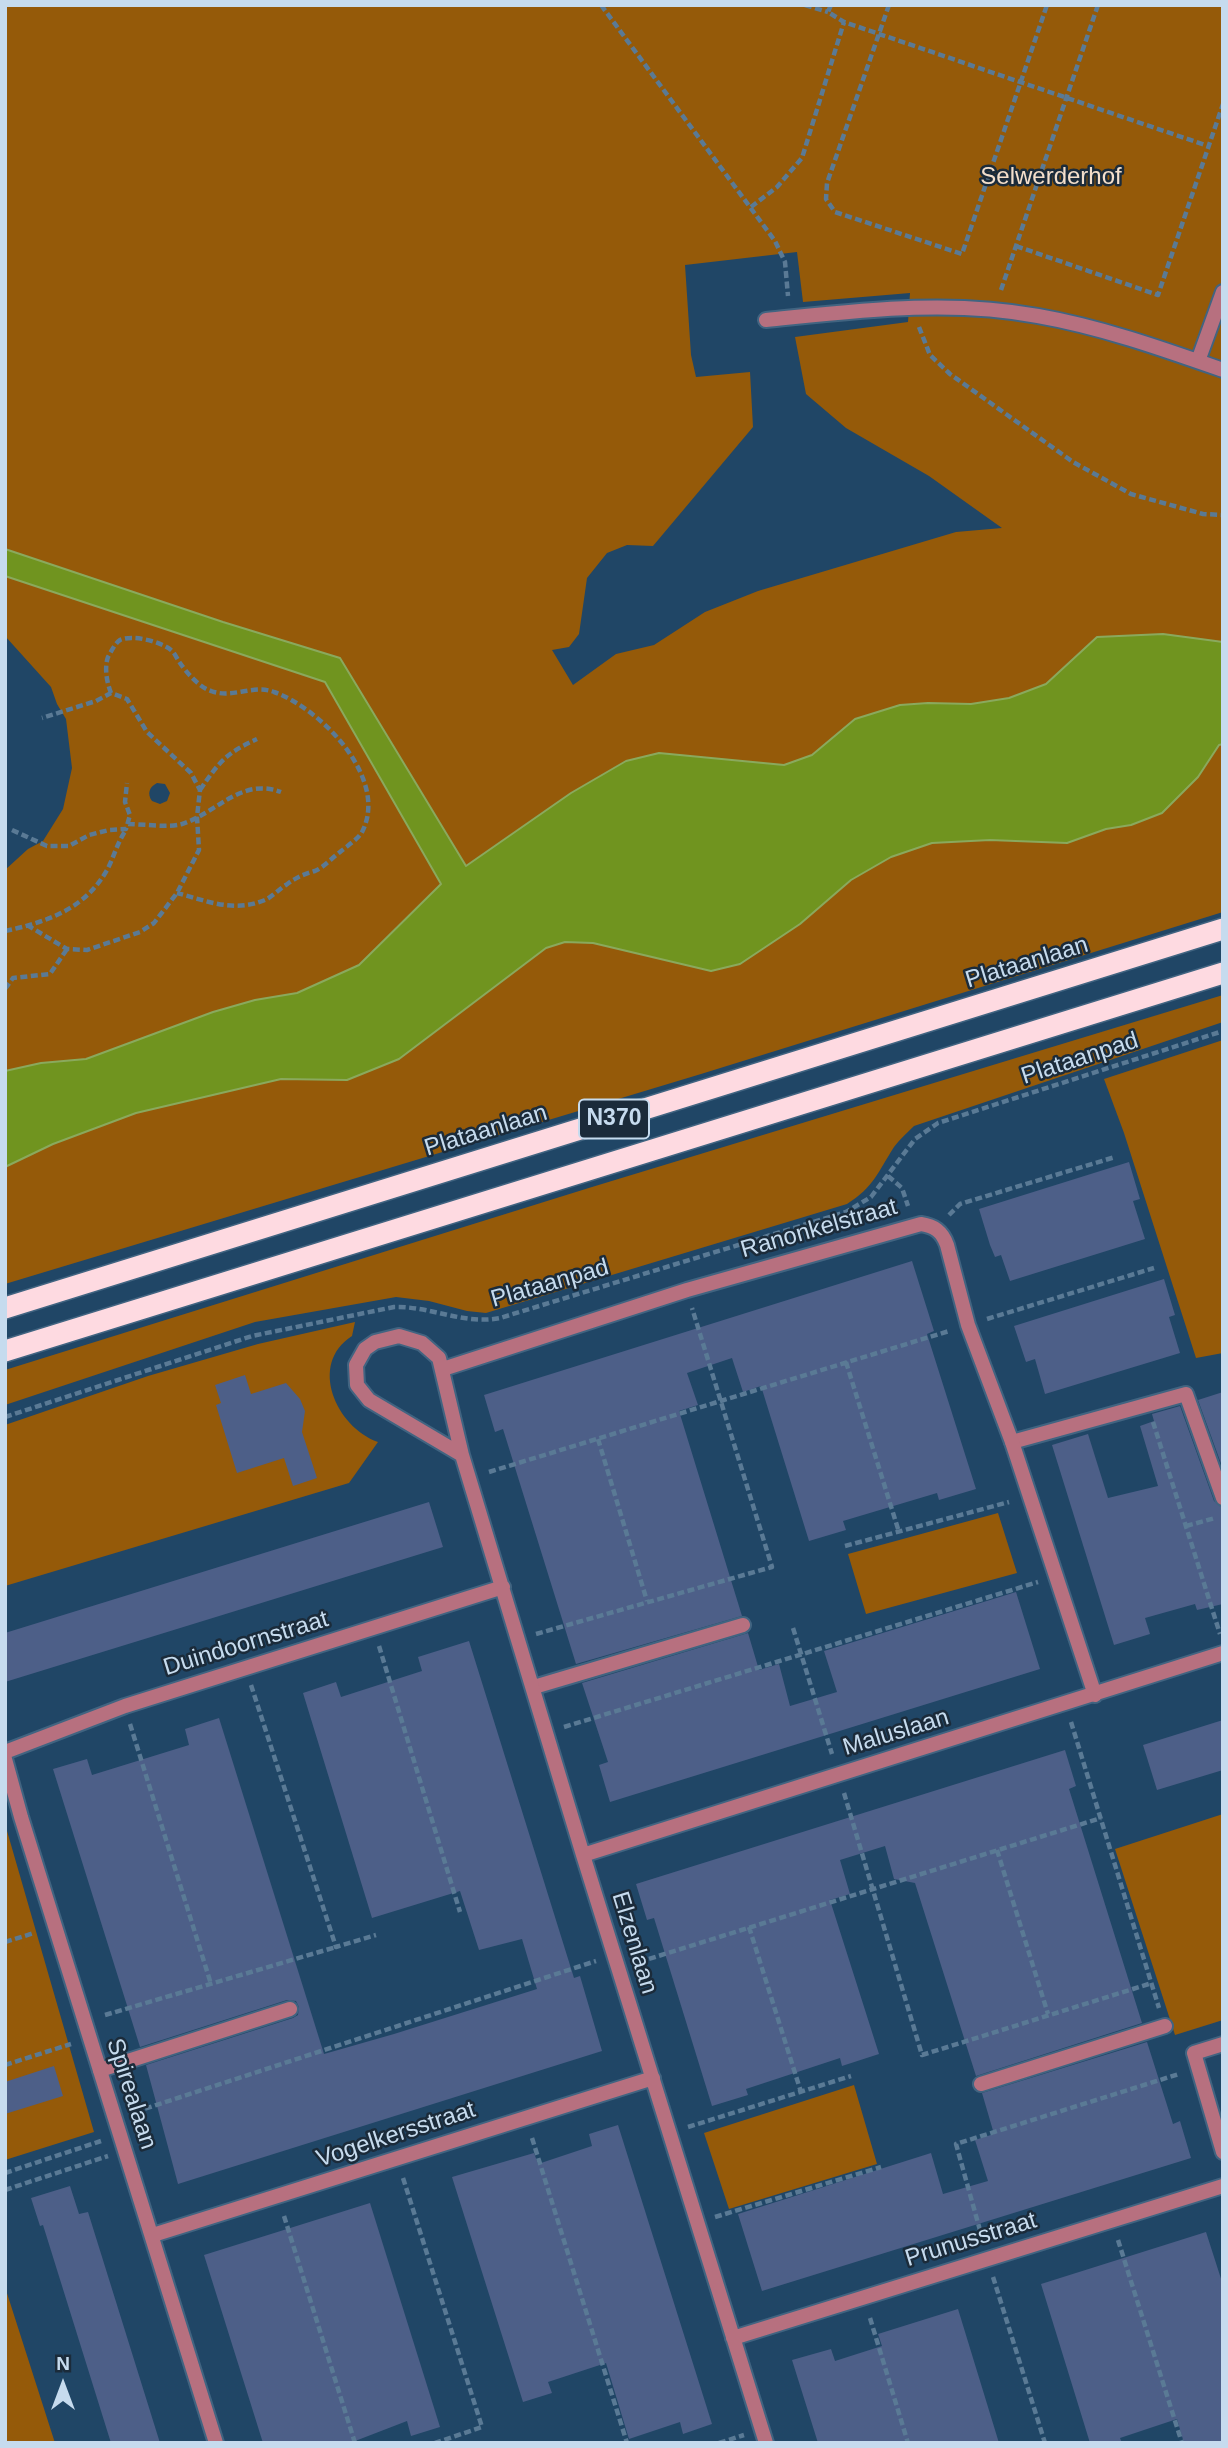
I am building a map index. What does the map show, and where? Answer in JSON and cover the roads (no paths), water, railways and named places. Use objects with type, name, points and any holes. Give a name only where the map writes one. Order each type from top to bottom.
[{"type":"highway","name":"Plataanlaan","points":[[5,1308],[1223,929]]},
{"type":"highway","name":"N370","points":[[5,1350],[1223,973]]},
{"type":"street","points":[[1198,361],[1223,292]]},
{"type":"street","points":[[766,320],[884,308],[993,310],[1038,316],[1139,341],[1223,370]]},
{"type":"street","name":"Ranonkelstraat","points":[[443,1369],[687,1290],[920,1224],[936,1228],[947,1245],[968,1325],[1012,1441],[1095,1695]]},
{"type":"street","name":"Elzenlaan","points":[[462,1455],[369,1400],[357,1385],[355,1375],[356,1365],[365,1349],[375,1342],[399,1336],[412,1338],[432,1349],[439,1357],[462,1455],[766,2443]]},
{"type":"street","points":[[1012,1441],[1186,1394],[1223,1498]]},
{"type":"street","name":"Duindoornstraat","points":[[5,1752],[125,1706],[503,1587]]},
{"type":"street","points":[[534,1687],[743,1625]]},
{"type":"street","name":"Maluslaan","points":[[583,1855],[1223,1653]]},
{"type":"street","name":"Spirealaan","points":[[5,1759],[216,2443]]},
{"type":"street","points":[[100,2070],[290,2009]]},
{"type":"street","points":[[981,2084],[1165,2026]]},
{"type":"street","points":[[1223,2044],[1194,2053],[1223,2152]]},
{"type":"street","name":"Vogelkersstraat","points":[[153,2235],[653,2078]]},
{"type":"street","name":"Prunusstraat","points":[[733,2338],[1223,2186]]},
{"type":"park label","name":"Selwerderhof","points":[[1051,177]]}]
